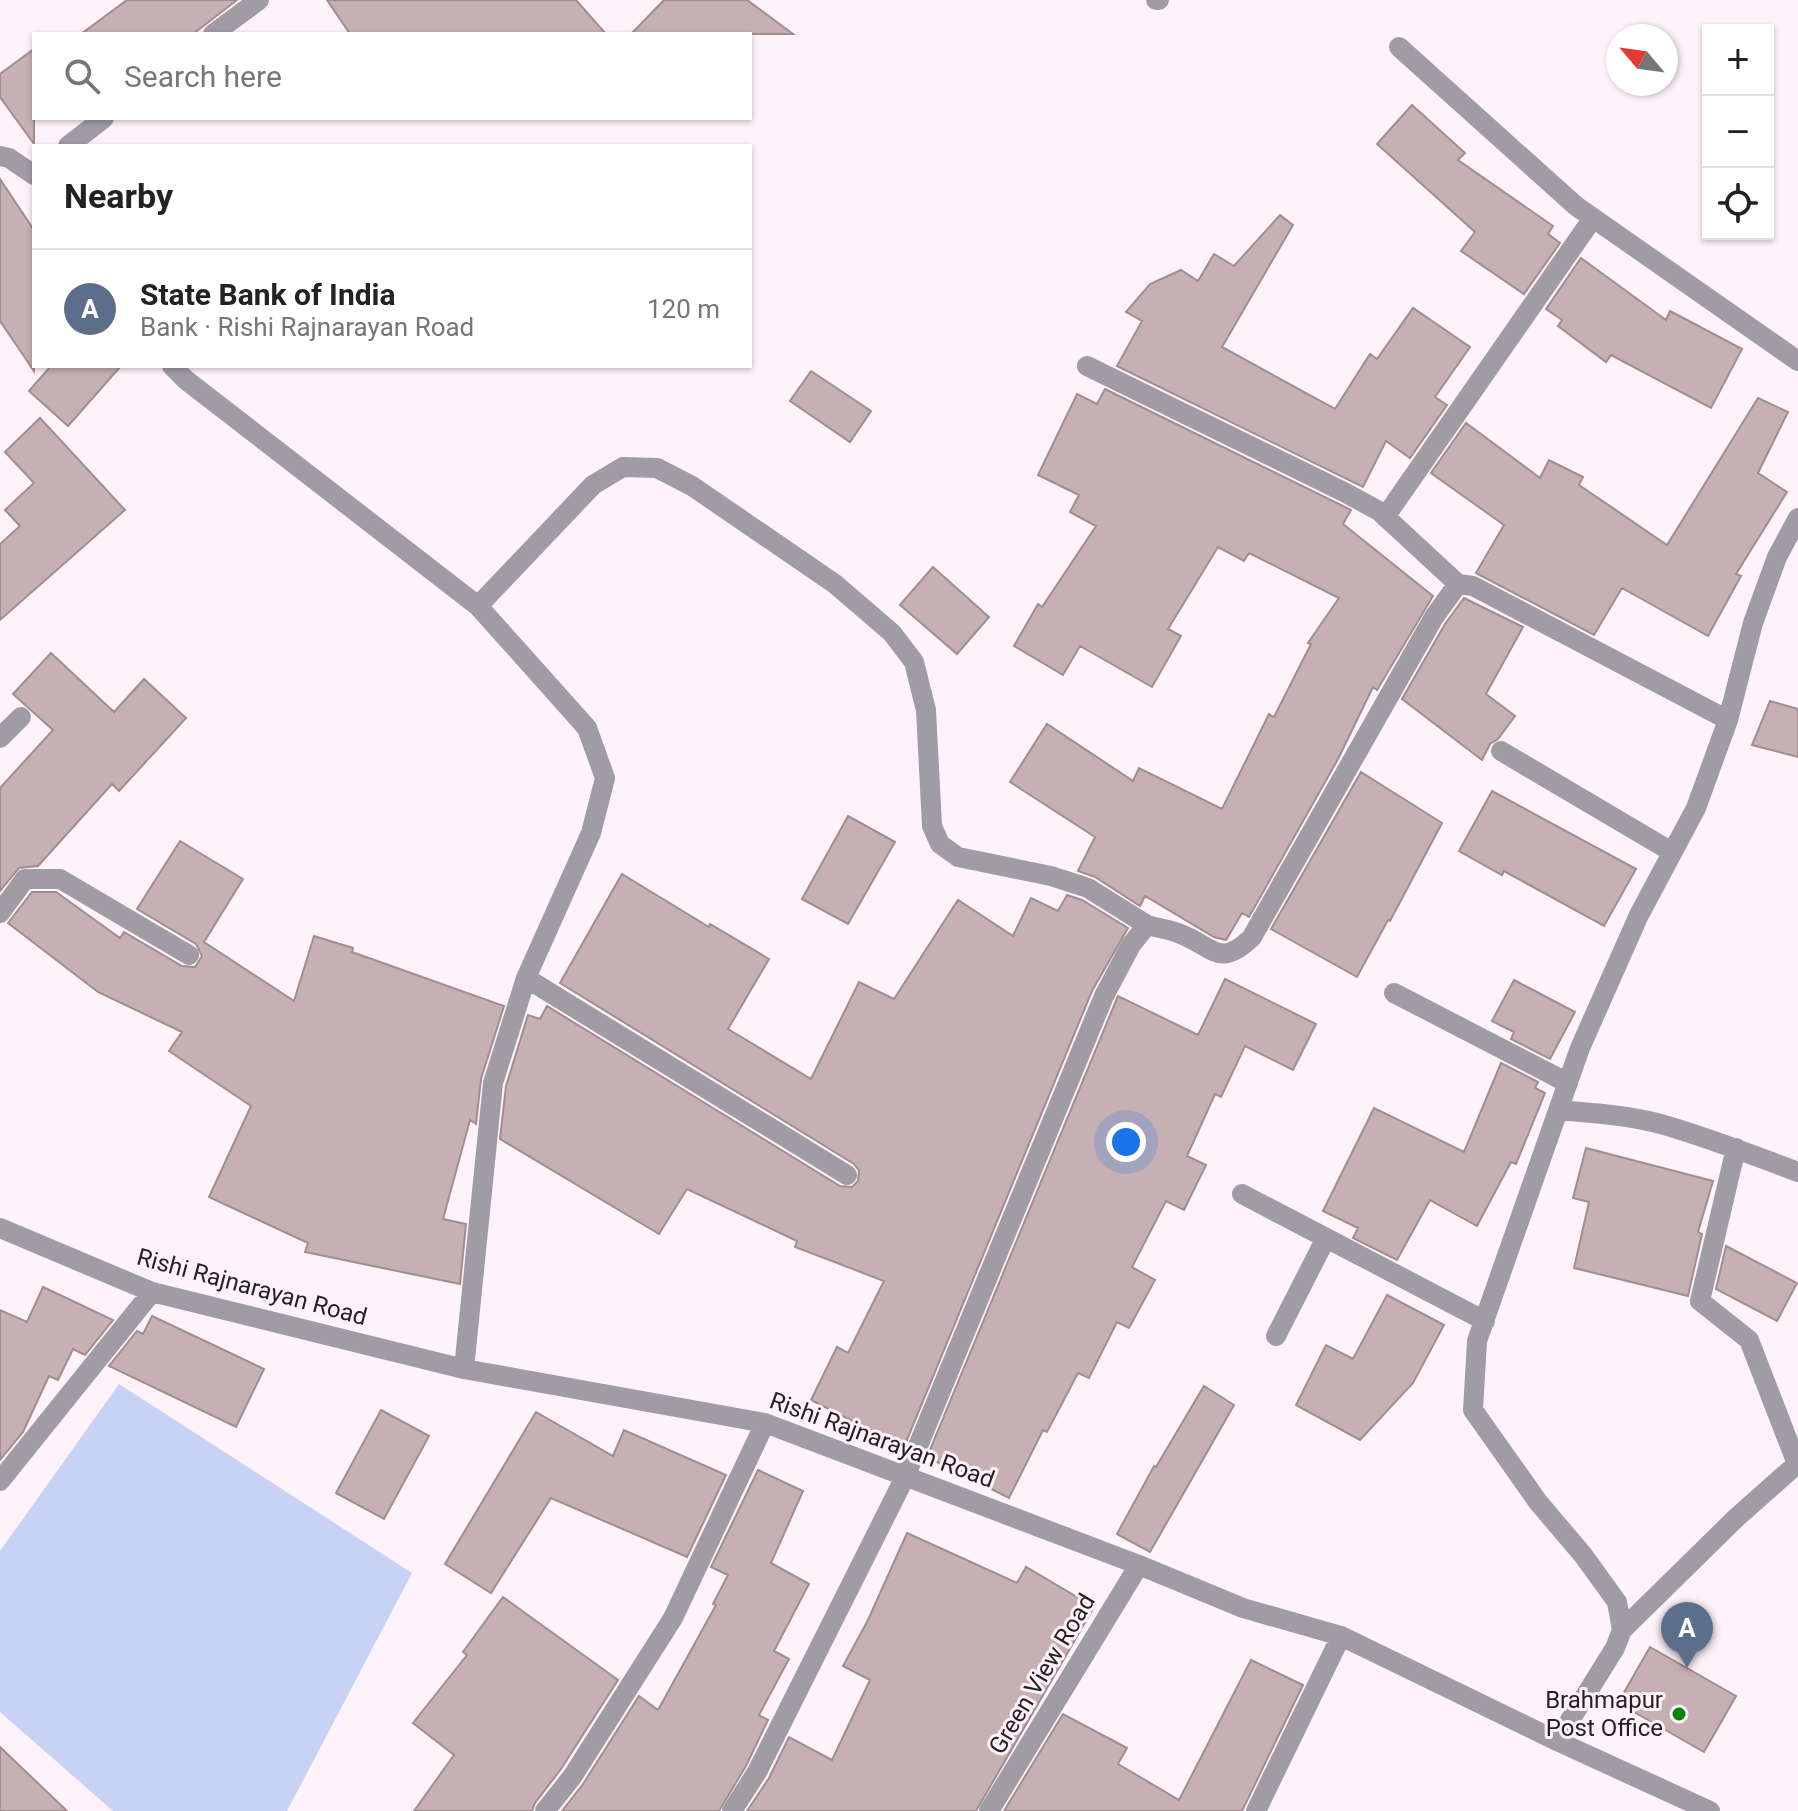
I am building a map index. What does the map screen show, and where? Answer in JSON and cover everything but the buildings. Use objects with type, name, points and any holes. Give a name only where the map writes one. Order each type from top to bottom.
[{"type":"street","points":[[216,32],[259,0]]},
{"type":"street","points":[[1399,47],[1576,206],[1798,361]]},
{"type":"street","points":[[71,144],[101,120]]},
{"type":"street","points":[[0,156],[32,173]]},
{"type":"street","points":[[1385,517],[1593,218]]},
{"type":"street","points":[[1087,366],[1344,492],[1385,517],[1458,584],[1473,586],[1728,720]]},
{"type":"street","points":[[174,368],[196,389],[354,513],[478,606],[587,728],[605,778],[591,833],[526,978],[493,1083],[464,1369]]},
{"type":"street","points":[[478,606],[593,485],[623,467],[657,468],[692,486],[835,584],[892,633],[914,662],[926,710],[932,826],[940,844],[958,857],[1051,876],[1088,888],[1147,925],[1179,933],[1220,954],[1238,951],[1252,937],[1434,617],[1458,584]]},
{"type":"street","points":[[1622,1630],[1617,1602],[1583,1555],[1538,1502],[1473,1410],[1477,1341],[1580,1048],[1633,928],[1696,808],[1728,720],[1753,623],[1777,557],[1798,518]]},
{"type":"street","points":[[0,738],[21,717]]},
{"type":"street","points":[[1501,751],[1672,852]]},
{"type":"street","points":[[0,913],[25,879],[60,879],[189,955]]},
{"type":"street","points":[[732,1811],[757,1772],[906,1475],[1104,996],[1131,945],[1147,925]]},
{"type":"street","points":[[526,978],[847,1175]]},
{"type":"street","points":[[1394,993],[1568,1083]]},
{"type":"street","points":[[1558,1110],[1614,1115],[1656,1123],[1736,1148],[1798,1172]]},
{"type":"street","points":[[1557,1741],[1615,1648],[1622,1630],[1797,1463],[1749,1340],[1700,1301],[1736,1148]]},
{"type":"street","points":[[1242,1194],[1485,1321]]},
{"type":"street","name":"Rishi Rajnarayan Road","points":[[0,1228],[152,1292],[464,1369],[765,1423],[1139,1565],[1243,1608],[1341,1636],[1710,1811]]},
{"type":"street","points":[[1276,1336],[1326,1238]]},
{"type":"street","points":[[0,1481],[152,1292]]},
{"type":"street","points":[[545,1811],[572,1777],[673,1618],[765,1423]]},
{"type":"street","name":"Green View Road","points":[[989,1811],[1139,1565]]},
{"type":"street","points":[[1256,1811],[1341,1636]]},
{"type":"water","points":[[119,1384],[412,1573],[287,1811],[113,1811],[0,1712],[0,1551]]},
{"type":"place","name":"State Bank of India","points":[[1687,1668]]},
{"type":"place","name":"Brahmapur Post Office","points":[[1679,1714]]}]
